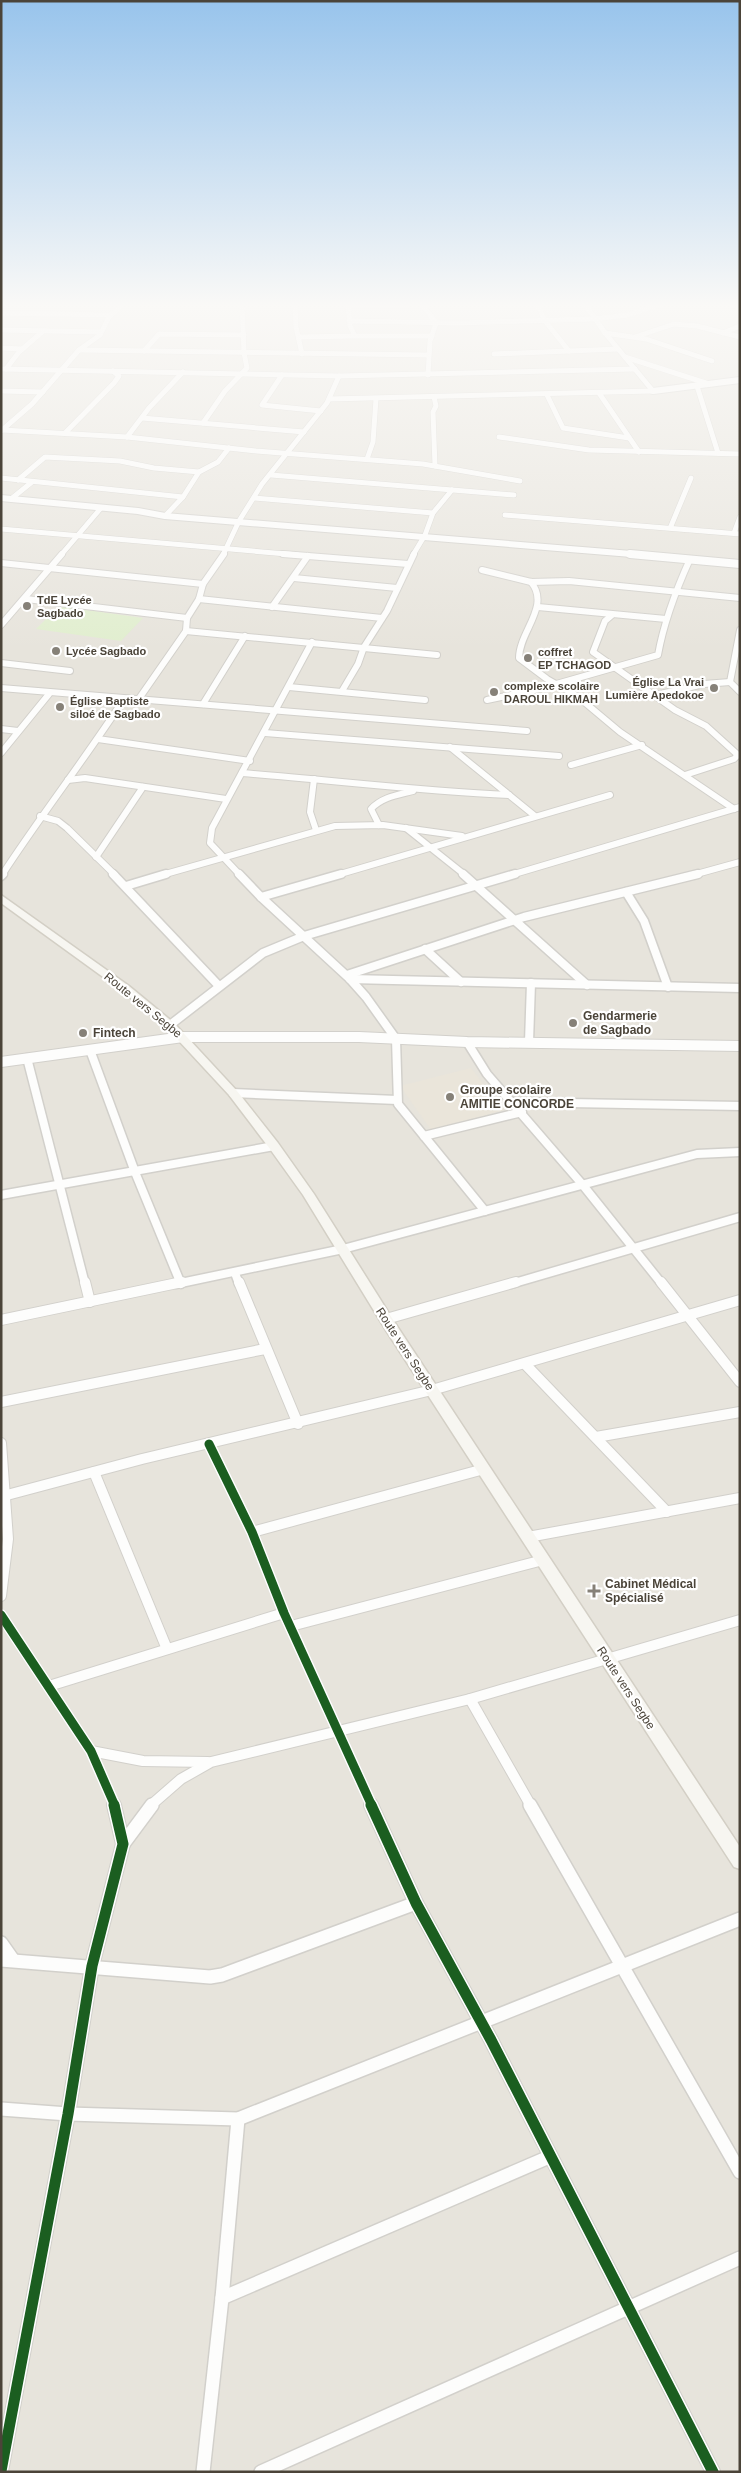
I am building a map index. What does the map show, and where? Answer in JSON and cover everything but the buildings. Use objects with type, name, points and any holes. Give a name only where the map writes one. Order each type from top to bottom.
[{"type":"main road","name":"Route vers Segbe","points":[[1,898],[125,988],[170,1024],[233,1093],[274,1146],[343,1249],[386,1319],[542,1560],[740,1862]]},
{"type":"street","points":[[2,430],[13,419]]},
{"type":"street","points":[[65,433],[80,419]]},
{"type":"street","points":[[127,437],[141,419]]},
{"type":"street","points":[[159,419],[304,432]]},
{"type":"street","points":[[203,423],[205,419]]},
{"type":"street","points":[[138,700],[186,631],[187,618],[199,599],[203,584],[227,549],[239,521],[270,475],[314,419]]},
{"type":"street","points":[[367,459],[373,441],[375,419]]},
{"type":"street","points":[[433,419],[435,466]]},
{"type":"street","points":[[559,419],[563,428],[630,438]]},
{"type":"street","points":[[617,419],[639,452]]},
{"type":"street","points":[[707,419],[718,453]]},
{"type":"street","points":[[2,430],[127,437],[229,448],[367,459],[435,466],[520,481]]},
{"type":"street","points":[[499,437],[582,450],[740,454]]},
{"type":"street","points":[[166,516],[183,497],[199,472],[218,462],[229,448]]},
{"type":"street","points":[[18,480],[45,457],[133,462],[150,464],[154,468],[199,472]]},
{"type":"street","points":[[270,475],[514,495]]},
{"type":"street","points":[[1,478],[183,497]]},
{"type":"street","points":[[671,526],[691,478]]},
{"type":"street","points":[[11,499],[32,482]]},
{"type":"street","points":[[342,692],[358,664],[364,647],[382,618],[408,564],[426,535],[433,513],[452,490]]},
{"type":"street","points":[[1,498],[166,516],[426,535],[740,564]]},
{"type":"street","points":[[254,498],[433,513]]},
{"type":"street","points":[[1,625],[26,599],[101,508]]},
{"type":"street","points":[[505,514],[671,526],[737,533],[740,517]]},
{"type":"street","points":[[1,528],[77,537],[408,564]]},
{"type":"street","points":[[272,607],[308,556]]},
{"type":"street","points":[[487,700],[556,685],[658,655],[666,619],[690,559]]},
{"type":"street","points":[[1,563],[203,584]]},
{"type":"street","points":[[482,570],[531,582],[569,581],[740,598]]},
{"type":"street","points":[[294,578],[397,588]]},
{"type":"street","points":[[531,582],[539,589],[538,607],[520,643],[518,656],[556,685],[577,696],[615,728],[737,808]]},
{"type":"street","points":[[26,599],[187,618]]},
{"type":"street","points":[[199,599],[382,618]]},
{"type":"street","points":[[538,607],[666,619]]},
{"type":"street","points":[[612,615],[605,621],[592,650],[675,710],[706,726],[737,750],[738,755],[734,759],[685,775]]},
{"type":"street","points":[[730,682],[740,630]]},
{"type":"street","points":[[186,631],[437,655]]},
{"type":"street","points":[[203,704],[245,636]]},
{"type":"street","points":[[312,642],[250,761],[226,799],[209,837],[210,843],[261,897],[348,977],[396,1038],[397,1100],[399,1106],[457,1174],[484,1211]]},
{"type":"street","points":[[1,663],[70,671]]},
{"type":"street","points":[[656,695],[704,684],[730,682],[740,692]]},
{"type":"street","points":[[289,687],[425,700]]},
{"type":"street","points":[[1,688],[49,694],[278,709],[527,731]]},
{"type":"street","points":[[1,753],[49,694]]},
{"type":"street","points":[[1,876],[40,816],[98,739],[124,699]]},
{"type":"street","points":[[1,729],[18,730]]},
{"type":"street","points":[[265,733],[559,756]]},
{"type":"street","points":[[98,739],[250,761]]},
{"type":"street","points":[[571,765],[642,745]]},
{"type":"street","points":[[450,747],[535,816]]},
{"type":"street","points":[[242,773],[416,790],[509,794]]},
{"type":"street","points":[[68,780],[90,779],[226,799]]},
{"type":"street","points":[[314,780],[310,812],[316,830]]},
{"type":"street","points":[[96,857],[143,787]]},
{"type":"street","points":[[378,825],[371,808],[373,806],[387,798],[416,790]]},
{"type":"street","points":[[261,897],[430,846],[610,795]]},
{"type":"street","points":[[170,1024],[263,953],[304,936],[737,808]]},
{"type":"street","points":[[40,816],[58,821],[67,828],[126,886],[219,986]]},
{"type":"street","points":[[126,886],[316,830],[351,824],[404,826],[465,836]]},
{"type":"street","points":[[404,826],[476,884],[586,985]]},
{"type":"street","points":[[348,977],[425,949],[516,920],[740,862]]},
{"type":"street","points":[[626,892],[644,921],[668,987]]},
{"type":"street","points":[[425,949],[461,982]]},
{"type":"street","points":[[348,977],[530,984],[740,988]]},
{"type":"street","points":[[529,1042],[530,984]]},
{"type":"street","points":[[1,1062],[183,1037],[396,1038],[467,1042],[740,1046]]},
{"type":"street","points":[[467,1042],[481,1067],[522,1112],[582,1184],[740,1382]]},
{"type":"street","points":[[90,1050],[135,1172],[181,1284]]},
{"type":"street","points":[[28,1058],[90,1302]]},
{"type":"street","points":[[233,1093],[397,1100]]},
{"type":"street","points":[[513,1102],[740,1106]]},
{"type":"street","points":[[424,1136],[522,1112]]},
{"type":"street","points":[[1,1195],[274,1146]]},
{"type":"street","points":[[1,1320],[235,1273],[343,1249],[697,1154],[740,1152]]},
{"type":"street","points":[[386,1319],[634,1250],[740,1217]]},
{"type":"street","points":[[235,1273],[265,1349],[298,1424]]},
{"type":"street","points":[[8,1495],[94,1472],[432,1390],[525,1364],[686,1314],[740,1300]]},
{"type":"street","points":[[1,1402],[265,1349]]},
{"type":"street","points":[[525,1364],[667,1512]]},
{"type":"street","points":[[596,1437],[740,1412]]},
{"type":"street","points":[[1,1443],[8,1495],[8,1555],[1,1596]]},
{"type":"street","points":[[210,1444],[252,1532],[284,1613],[416,1903],[481,2022],[713,2472]]},
{"type":"street","points":[[252,1532],[484,1470]]},
{"type":"street","points":[[94,1472],[167,1649]]},
{"type":"street","points":[[528,1537],[740,1498]]},
{"type":"street","points":[[291,1626],[542,1560]]},
{"type":"street","points":[[49,1686],[284,1613]]},
{"type":"street","points":[[1,1615],[5,1630],[49,1686],[91,1751],[116,1809],[123,1844]]},
{"type":"street","points":[[1,2471],[68,2114],[92,1966],[123,1844],[158,1796],[188,1773],[211,1762],[470,1699],[606,1657],[739,1621]]},
{"type":"street","points":[[470,1699],[740,2172]]},
{"type":"street","points":[[91,1751],[142,1761],[211,1762]]},
{"type":"street","points":[[1,1943],[7,1960],[210,1976],[222,1975],[416,1903]]},
{"type":"street","points":[[1,2109],[68,2114],[238,2119],[740,1919]]},
{"type":"street","points":[[203,2472],[222,2298],[238,2119]]},
{"type":"street","points":[[222,2298],[549,2157]]},
{"type":"street","points":[[261,2472],[740,2258]]},
{"type":"shaded area","points":[[1,419],[740,419],[740,2472],[1,2472]]},
{"type":"shaded area","name":"Groupe scolaire AMITIE CONCORDE","points":[[471,1068],[504,1110],[431,1130],[400,1086]]},
{"type":"green space","points":[[59,606],[143,618],[121,641],[36,629]]},
{"type":"cycle path","points":[[209,1444],[252,1532],[284,1613],[416,1903],[491,2040],[713,2472]]},
{"type":"cycle path","points":[[1,1615],[91,1751],[116,1809],[123,1844],[92,1966],[68,2114],[1,2471]]},
{"type":"place","name":"TdE Lycée Sagbado","points":[[27,606]]},
{"type":"place","name":"Lycée Sagbado","points":[[56,651]]},
{"type":"place","name":"coffret EP TCHAGOD","points":[[528,658]]},
{"type":"place","name":"Église La Vrai Lumière Apedokoe","points":[[714,688]]},
{"type":"place","name":"complexe scolaire DAROUL HIKMAH","points":[[494,692]]},
{"type":"place","name":"Église Baptiste siloé de Sagbado","points":[[60,707]]},
{"type":"place","name":"Gendarmerie de Sagbado","points":[[573,1023]]},
{"type":"place","name":"Fintech","points":[[83,1033]]},
{"type":"place","name":"Groupe scolaire AMITIE CONCORDE","points":[[450,1097]]},
{"type":"place","name":"Cabinet Médical Spécialisé","points":[[594,1591]]}]
